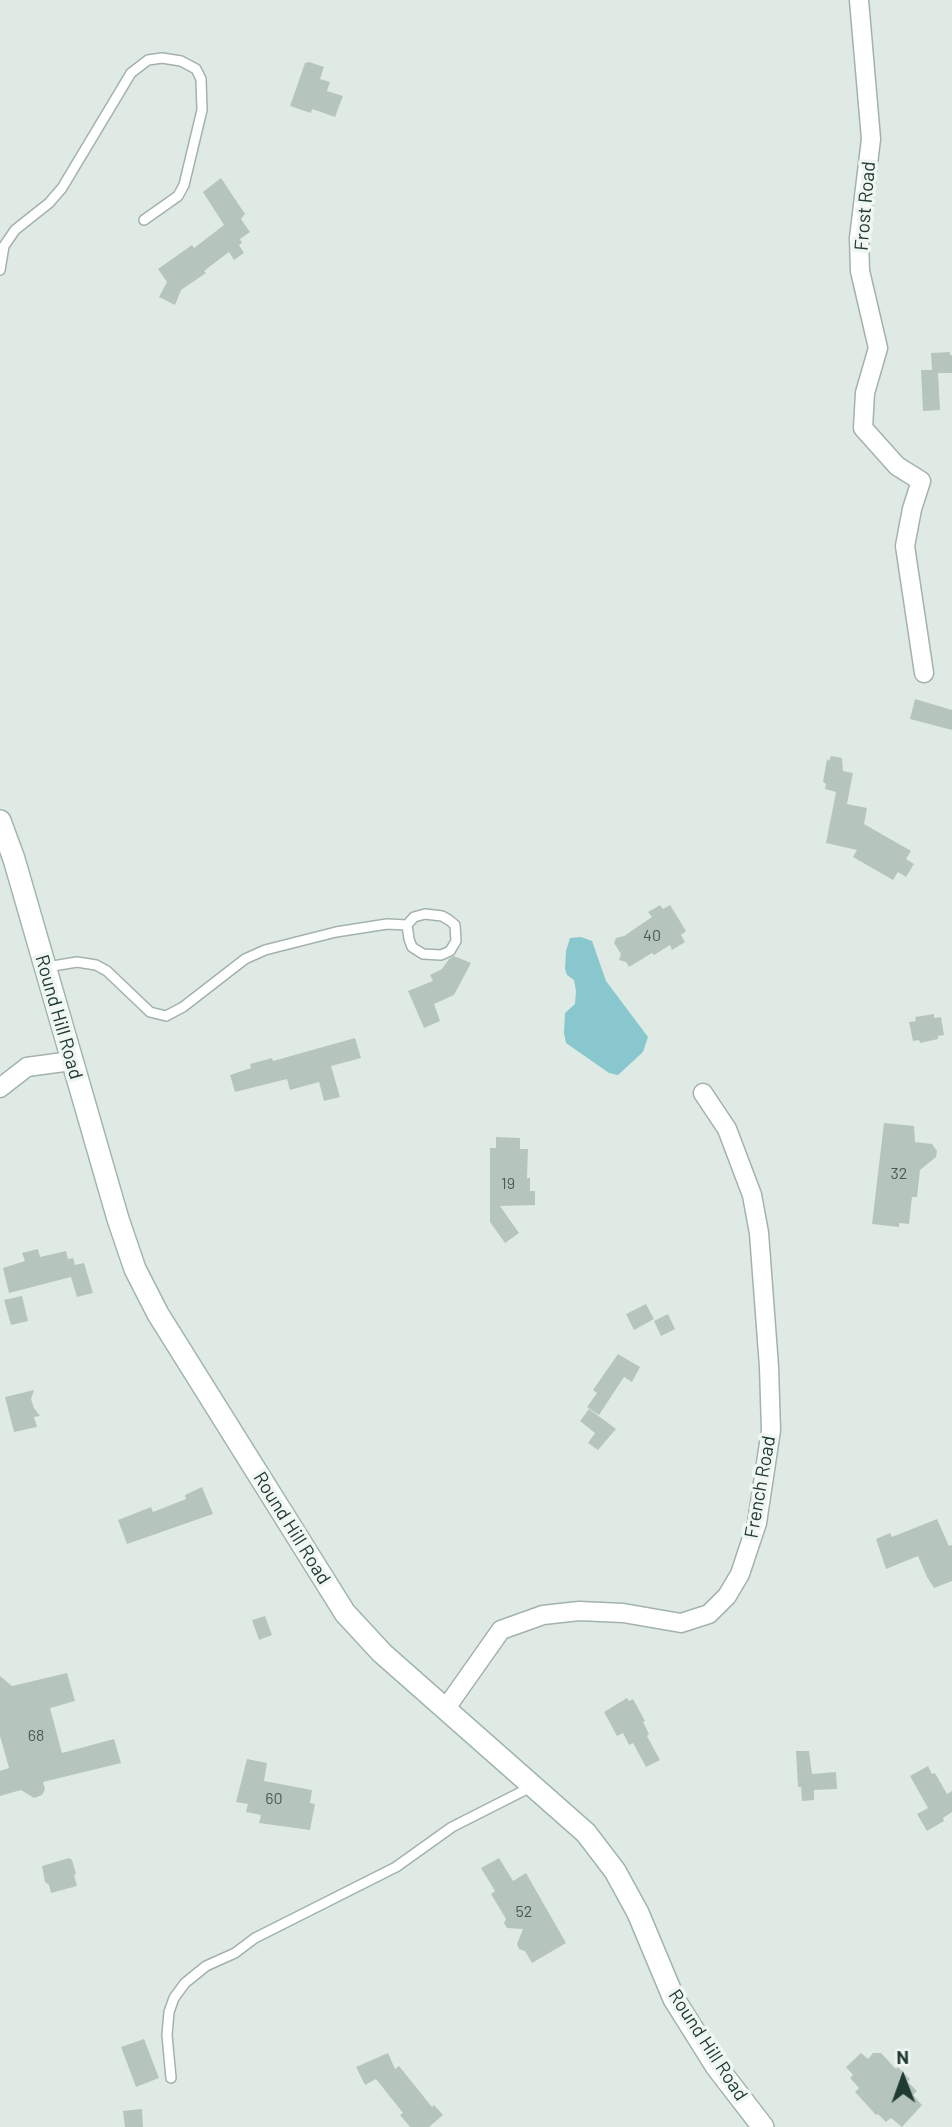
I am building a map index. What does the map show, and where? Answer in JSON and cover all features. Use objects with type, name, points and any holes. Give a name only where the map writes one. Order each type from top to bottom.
[{"type":"street","name":"Frost Road","points":[[859,0],[872,139],[859,238],[860,271],[878,348],[865,393],[863,428],[897,466],[921,481],[905,546],[924,673]]},
{"type":"street","name":"Round Hill Road","points":[[0,821],[14,859],[71,1061],[135,1269],[158,1314],[345,1613],[382,1653],[586,1833],[615,1871],[638,1913],[674,1999],[716,2066],[763,2127]]},
{"type":"street","points":[[0,1088],[27,1067],[71,1061]]},
{"type":"street","name":"French Road","points":[[446,1708],[501,1630],[543,1615],[579,1611],[623,1613],[681,1623],[709,1614],[727,1596],[740,1574],[757,1523],[771,1430],[759,1233],[751,1195],[727,1129],[704,1093]]},
{"type":"lane","points":[[0,270],[4,246],[15,230],[49,203],[62,188],[131,73],[148,60],[162,58],[181,61],[196,69],[201,79],[202,110],[184,185],[178,196],[144,220]]},
{"type":"lane","points":[[425,914],[442,916],[455,925],[456,941],[450,951],[441,955],[423,954],[412,947],[408,939],[407,925],[414,917],[425,914]]},
{"type":"lane","points":[[45,968],[77,962],[96,965],[107,971],[142,1007],[166,1016],[183,1007],[245,959],[265,950],[356,927],[407,925]]},
{"type":"lane","points":[[171,2078],[167,2035],[169,2012],[174,1998],[185,1983],[206,1966],[235,1953],[255,1938],[396,1867],[452,1827],[533,1786]]},
{"type":"water","points":[[581,937],[592,941],[606,981],[648,1037],[643,1052],[618,1075],[609,1073],[566,1043],[565,1013],[575,1004],[576,991],[574,980],[567,975],[565,969],[566,951],[570,938]]},
{"type":"building","points":[[305,63],[324,67],[320,79],[330,82],[327,91],[343,96],[335,117],[312,109],[311,113],[290,106]]},
{"type":"building","points":[[221,178],[245,214],[241,219],[250,232],[240,239],[242,243],[239,245],[244,253],[234,260],[229,252],[204,271],[206,273],[181,290],[175,305],[159,297],[167,282],[158,269],[192,245],[194,248],[224,225],[203,192]]},
{"type":"building","points":[[950,352],[952,373],[938,373],[940,410],[923,411],[921,370],[932,370],[931,353]]},
{"type":"building","points":[[915,699],[952,710],[952,730],[910,719]]},
{"type":"building","points":[[831,756],[842,758],[843,771],[853,773],[847,804],[867,808],[864,824],[911,851],[906,859],[914,864],[906,877],[898,872],[893,880],[853,857],[857,850],[826,843],[836,792],[825,789],[826,784],[823,782],[827,759],[829,761]]},
{"type":"building","points":[[660,905],[663,909],[670,905],[686,931],[681,935],[685,942],[672,950],[670,945],[654,955],[652,953],[629,967],[626,962],[619,960],[621,954],[614,943],[616,938],[624,936],[652,917],[648,912]]},
{"type":"building","points":[[454,956],[471,963],[454,995],[434,1004],[440,1021],[424,1028],[408,991],[433,981],[430,975],[442,969]]},
{"type":"building","points":[[934,1014],[934,1018],[941,1017],[944,1035],[920,1043],[919,1040],[913,1041],[909,1022],[916,1021],[915,1017]]},
{"type":"building","points":[[355,1038],[361,1058],[331,1066],[340,1097],[324,1101],[319,1082],[290,1090],[287,1079],[235,1092],[230,1075],[251,1068],[250,1064],[272,1058],[273,1061]]},
{"type":"building","points":[[884,1123],[914,1126],[915,1142],[932,1144],[937,1151],[936,1157],[920,1170],[917,1197],[912,1197],[909,1224],[899,1223],[899,1227],[872,1224]]},
{"type":"building","points":[[496,1137],[520,1138],[520,1149],[528,1149],[527,1178],[530,1178],[530,1191],[535,1191],[535,1205],[500,1206],[519,1233],[505,1243],[490,1222],[490,1148],[496,1148]]},
{"type":"building","points":[[38,1249],[40,1257],[66,1251],[68,1259],[73,1258],[75,1265],[84,1263],[93,1293],[77,1297],[71,1277],[9,1293],[3,1268],[25,1261],[22,1253]]},
{"type":"building","points":[[22,1296],[28,1321],[11,1325],[4,1300]]},
{"type":"building","points":[[646,1304],[654,1319],[634,1330],[626,1314]]},
{"type":"building","points":[[668,1314],[675,1329],[661,1336],[654,1321]]},
{"type":"building","points":[[618,1354],[640,1367],[632,1382],[624,1377],[599,1415],[587,1407],[597,1393],[593,1390]]},
{"type":"building","points":[[34,1390],[31,1399],[40,1416],[34,1417],[37,1427],[14,1432],[5,1397]]},
{"type":"building","points":[[589,1409],[616,1429],[598,1450],[588,1443],[595,1433],[580,1421]]},
{"type":"building","points":[[202,1487],[213,1514],[127,1544],[118,1520],[151,1507],[153,1512],[186,1499],[185,1495]]},
{"type":"building","points":[[937,1519],[949,1546],[952,1545],[952,1581],[934,1588],[918,1556],[886,1569],[876,1539],[890,1533],[892,1537]]},
{"type":"building","points":[[265,1616],[272,1635],[259,1640],[252,1620]]},
{"type":"building","points":[[67,1673],[75,1701],[50,1708],[62,1753],[114,1739],[121,1763],[43,1782],[45,1789],[42,1795],[34,1798],[21,1790],[0,1796],[0,1771],[9,1768],[0,1736],[0,1676],[12,1686]]},
{"type":"building","points":[[627,1698],[629,1701],[633,1699],[645,1721],[643,1722],[649,1734],[647,1736],[660,1760],[646,1767],[633,1743],[629,1745],[623,1733],[617,1736],[604,1712]]},
{"type":"building","points":[[796,1751],[809,1751],[812,1774],[836,1772],[837,1789],[814,1790],[814,1800],[802,1801],[801,1787],[798,1787]]},
{"type":"building","points":[[247,1759],[267,1763],[264,1781],[312,1790],[310,1803],[315,1804],[310,1830],[259,1823],[261,1815],[246,1812],[248,1804],[236,1802]]},
{"type":"building","points":[[928,1766],[947,1794],[952,1791],[952,1812],[943,1818],[944,1821],[927,1831],[917,1814],[928,1808],[910,1776]]},
{"type":"building","points":[[69,1858],[76,1874],[77,1886],[51,1893],[45,1882],[42,1866]]},
{"type":"building","points":[[499,1858],[513,1881],[526,1873],[566,1943],[532,1963],[517,1944],[523,1929],[507,1928],[504,1923],[506,1919],[491,1894],[495,1891],[481,1868]]},
{"type":"building","points":[[144,2039],[159,2078],[136,2087],[121,2047]]},
{"type":"building","points":[[388,2053],[395,2069],[399,2066],[432,2107],[434,2105],[443,2115],[429,2127],[410,2127],[400,2115],[403,2113],[376,2079],[365,2085],[356,2067]]},
{"type":"building","points":[[861,2053],[868,2059],[873,2053],[881,2053],[910,2079],[908,2082],[917,2091],[913,2095],[922,2105],[902,2127],[891,2118],[886,2122],[876,2115],[855,2092],[859,2088],[850,2078],[853,2075],[846,2067]]},
{"type":"building","points":[[142,2109],[143,2127],[125,2127],[123,2111]]}]
